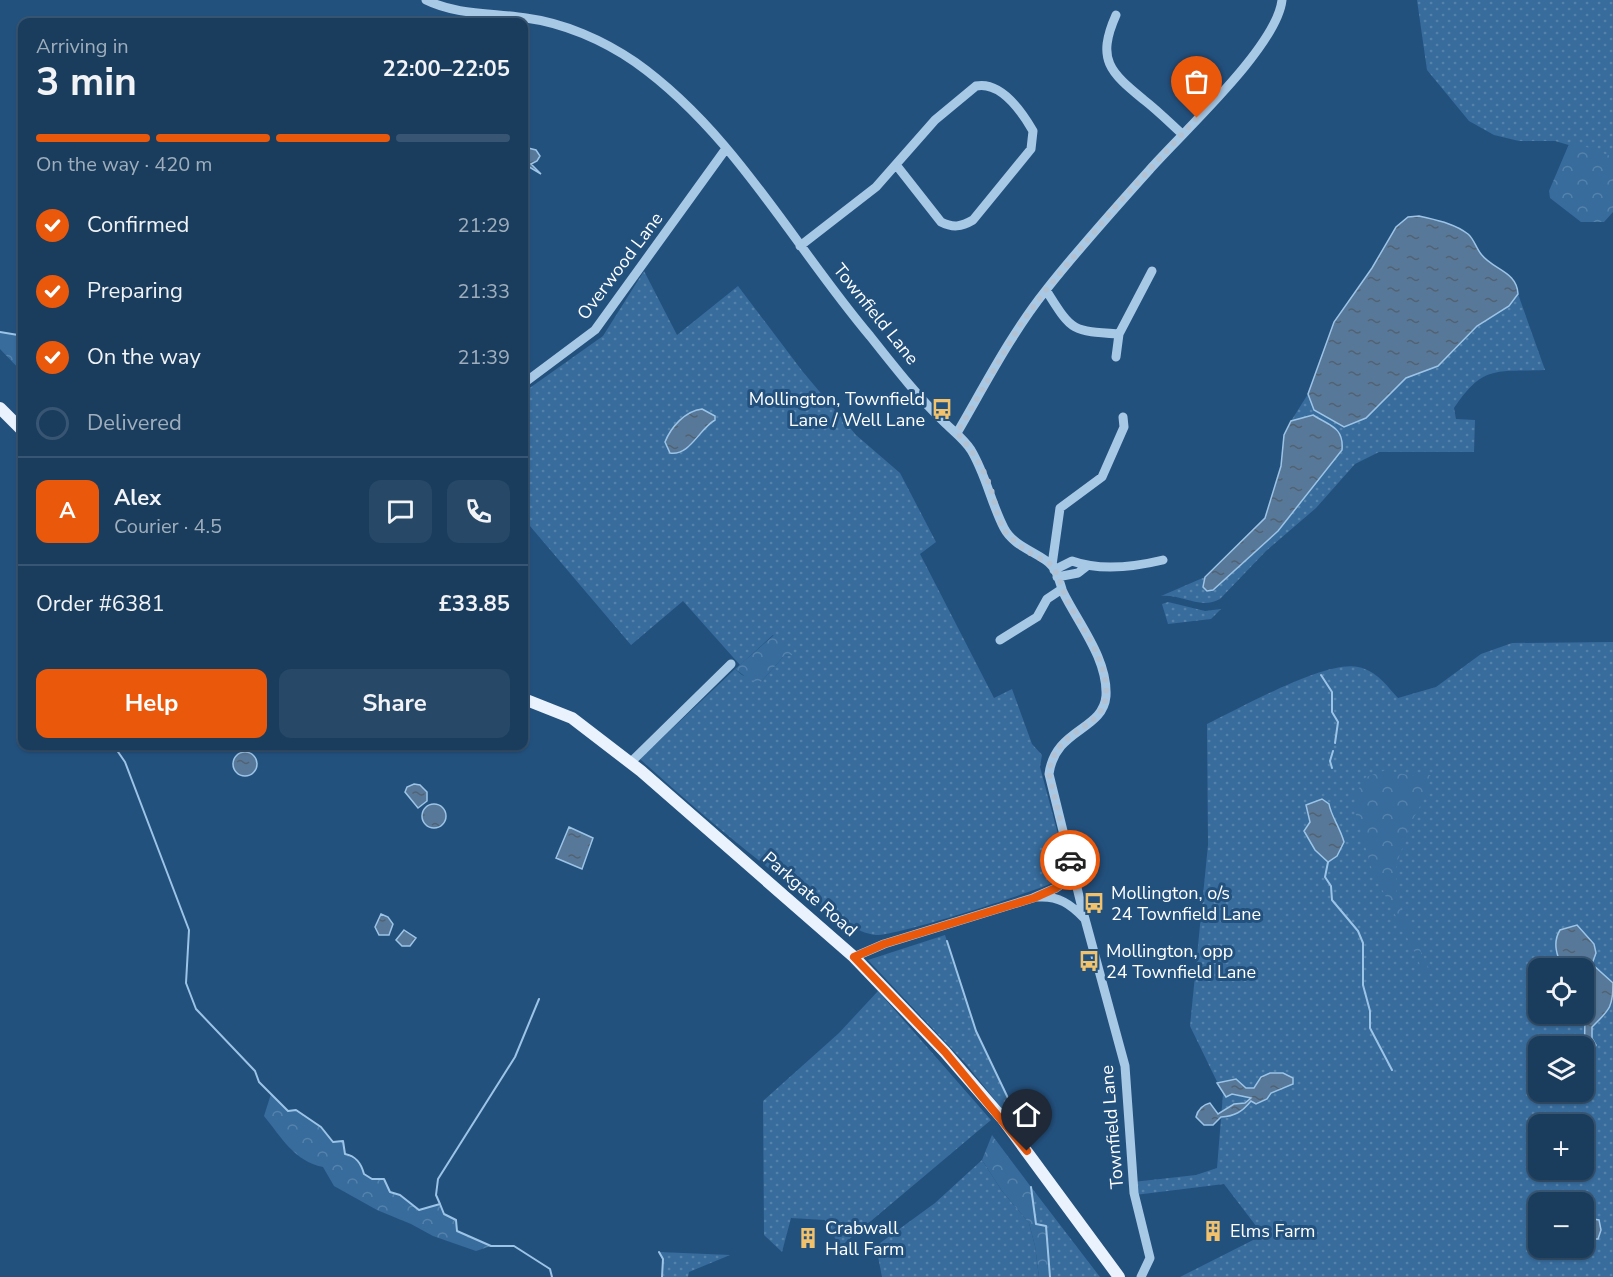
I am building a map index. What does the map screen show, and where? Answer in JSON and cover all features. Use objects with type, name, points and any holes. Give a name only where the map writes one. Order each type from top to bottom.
[{"type":"main road","points":[[0,408],[18,426]]},
{"type":"main road","name":"Parkgate Road","points":[[528,701],[572,718],[630,763],[854,957],[945,1052],[1002,1118],[1119,1277]]},
{"type":"street","name":"Townfield Lane","points":[[426,0],[465,11],[530,18],[588,34],[634,61],[676,95],[702,120],[764,195],[869,335],[944,422],[970,448],[989,484],[1005,531],[1054,571],[1100,664],[1106,694],[1102,710],[1096,718],[1067,737],[1059,746],[1051,760],[1049,774],[1084,918],[1125,1066],[1135,1196],[1150,1258],[1141,1277]]},
{"type":"street","points":[[957,433],[1022,322],[1046,290],[1249,60],[1273,27],[1282,0]]},
{"type":"street","points":[[1116,15],[1107,34],[1105,52],[1109,65],[1118,79],[1182,134]]},
{"type":"street","points":[[800,246],[850,209],[897,166],[901,156],[935,120],[968,90],[976,86],[984,84],[994,87],[1009,100],[1033,131],[1031,149],[978,214],[964,225],[948,226],[941,222],[897,166]]},
{"type":"street","name":"Overwood Lane","points":[[528,380],[595,330],[725,150]]},
{"type":"street","points":[[1116,357],[1119,334],[1152,271]]},
{"type":"street","points":[[1046,290],[1071,326],[1083,332],[1119,334]]},
{"type":"street","points":[[1054,571],[1060,508],[1102,477],[1124,428],[1123,417]]},
{"type":"street","points":[[1054,571],[1072,561],[1087,566],[1163,560]]},
{"type":"street","points":[[1000,640],[1037,617],[1047,599],[1062,589]]},
{"type":"street","points":[[630,763],[730,664]]},
{"type":"street","points":[[854,957],[894,940],[1034,898],[1056,888],[1074,876]]},
{"type":"street","points":[[1034,898],[1059,899],[1071,905],[1084,918]]},
{"type":"green space","points":[[1417,0],[1613,0],[1613,158],[1555,141],[1519,141],[1494,135],[1469,121],[1427,70]]},
{"type":"green space","points":[[1569,144],[1584,146],[1613,157],[1613,212],[1604,222],[1581,222],[1550,198],[1549,191]]},
{"type":"green space","points":[[644,271],[677,335],[738,286],[803,372],[856,435],[900,473],[936,542],[920,554],[994,698],[1012,689],[1032,744],[1042,755],[1040,767],[1066,864],[1067,872],[1063,878],[1029,892],[938,921],[888,934],[869,934],[839,919],[750,854],[640,759],[735,669],[742,675],[761,682],[784,656],[792,655],[773,635],[740,665],[683,601],[631,645],[528,524],[528,389],[603,336]],"holes":[[[694,411],[715,420],[698,433],[694,441],[675,424]]]},
{"type":"green space","points":[[1518,294],[1545,370],[1492,373],[1483,377],[1464,394],[1454,408],[1456,419],[1475,420],[1474,452],[1379,452],[1355,464],[1316,508],[1266,551],[1220,599],[1205,603],[1161,596],[1205,577],[1203,587],[1207,591],[1213,589],[1278,531],[1342,450],[1339,431],[1313,415],[1291,421],[1308,394],[1314,410],[1343,427],[1360,421],[1378,407],[1406,378],[1438,366],[1477,326],[1509,306]]},
{"type":"green space","points":[[0,332],[18,335],[18,368],[0,349]]},
{"type":"green space","points":[[1168,602],[1205,611],[1221,609],[1211,619],[1168,624],[1162,604]]},
{"type":"green space","points":[[774,635],[793,655],[784,656],[761,682],[750,680],[735,669]]},
{"type":"green space","points":[[1613,642],[1613,1277],[1180,1277],[1263,1235],[1224,1184],[1135,1195],[1133,1182],[1196,1175],[1217,1168],[1223,1094],[1190,1026],[1208,845],[1207,724],[1283,687],[1325,671],[1343,667],[1365,669],[1381,679],[1398,698],[1436,687],[1481,654],[1512,643]]},
{"type":"green space","points":[[1386,770],[1412,776],[1431,775],[1426,795],[1412,821],[1396,865],[1396,899],[1431,973],[1424,978],[1418,959],[1372,870],[1354,808],[1357,792],[1366,777]]},
{"type":"green space","points":[[945,935],[976,1031],[1033,1147],[966,1064],[868,960]]},
{"type":"green space","points":[[878,991],[991,1120],[840,1247],[825,1220],[791,1218],[782,1252],[764,1235],[763,1101],[839,1033]]},
{"type":"green space","points":[[271,1094],[288,1111],[296,1110],[321,1127],[333,1142],[343,1141],[345,1154],[361,1163],[364,1174],[372,1179],[384,1179],[390,1192],[400,1195],[419,1210],[440,1204],[444,1214],[456,1220],[457,1231],[491,1246],[476,1251],[433,1236],[377,1210],[334,1186],[323,1167],[304,1160],[296,1154],[264,1116]]},
{"type":"green space","points":[[992,1135],[1031,1187],[1036,1223],[1046,1226],[1050,1277],[1039,1277],[1029,1223],[1002,1191],[982,1160]]},
{"type":"green space","points":[[982,1160],[1002,1191],[1029,1223],[1039,1277],[882,1277],[876,1246],[935,1203]]},
{"type":"green space","points":[[1031,1187],[1100,1277],[1050,1277],[1046,1226],[1036,1224]]},
{"type":"green space","points":[[659,1252],[730,1255],[689,1272],[688,1277],[662,1277],[663,1259]]},
{"type":"water","points":[[528,148],[536,150],[540,156],[531,164],[541,174],[528,166]]},
{"type":"water","points":[[1419,216],[1463,230],[1472,238],[1479,252],[1486,259],[1509,275],[1517,286],[1518,294],[1509,306],[1477,326],[1438,366],[1406,378],[1366,418],[1344,427],[1314,410],[1308,394],[1334,322],[1372,268],[1396,227],[1408,217]]},
{"type":"water","points":[[702,409],[715,416],[715,420],[689,446],[677,453],[670,453],[665,442],[671,431],[684,416]]},
{"type":"water","points":[[1313,415],[1335,428],[1341,436],[1342,450],[1278,531],[1213,590],[1207,591],[1203,587],[1205,577],[1265,518],[1281,466],[1284,435],[1291,421]]},
{"type":"water","points":[[245,752],[250,753],[256,759],[256,769],[250,775],[245,776],[240,775],[234,769],[233,764],[234,759],[240,753]]},
{"type":"water","points":[[414,784],[420,785],[427,792],[427,801],[418,808],[405,792],[407,787]]},
{"type":"water","points":[[1322,799],[1329,804],[1344,842],[1337,856],[1328,862],[1315,850],[1304,831],[1310,822],[1306,805]]},
{"type":"water","points":[[434,804],[443,807],[446,816],[443,825],[434,828],[425,825],[422,816],[425,807]]},
{"type":"water","points":[[569,827],[593,838],[582,869],[556,858]]},
{"type":"water","points":[[381,914],[388,917],[393,924],[389,935],[379,935],[375,927]]},
{"type":"water","points":[[1577,925],[1594,944],[1596,953],[1594,958],[1559,958],[1556,940],[1560,930]]},
{"type":"water","points":[[404,930],[416,938],[410,946],[402,946],[396,940]]},
{"type":"water","points":[[1594,966],[1613,983],[1612,998],[1609,1008],[1592,1027],[1592,1036],[1585,1036],[1585,1024],[1594,1024]]},
{"type":"water","points":[[1270,1073],[1283,1073],[1293,1078],[1293,1084],[1271,1093],[1267,1099],[1256,1104],[1251,1101],[1241,1111],[1221,1117],[1213,1125],[1204,1125],[1196,1117],[1201,1108],[1207,1104],[1210,1103],[1218,1114],[1234,1104],[1245,1103],[1251,1098],[1232,1094],[1226,1097],[1217,1083],[1236,1079],[1246,1088],[1254,1088],[1261,1077]]},
{"type":"water","points":[[1594,1219],[1599,1220],[1601,1230],[1598,1239],[1594,1239]]},
{"type":"waterway","points":[[0,332],[18,335]]},
{"type":"waterway","points":[[18,335],[18,359]]},
{"type":"waterway","points":[[1321,675],[1332,692],[1332,712],[1338,722],[1335,743]]},
{"type":"waterway","points":[[117,750],[125,762],[189,930],[186,983],[196,1009],[255,1071],[259,1082],[288,1111],[296,1110],[321,1127],[333,1142],[343,1141],[345,1154],[358,1161],[364,1174],[372,1179],[384,1179],[390,1192],[400,1195],[419,1210],[440,1204],[444,1214],[456,1220],[457,1231],[491,1246],[514,1246],[550,1269],[552,1277]]},
{"type":"waterway","points":[[1332,768],[1330,761],[1333,751]]},
{"type":"waterway","points":[[1328,862],[1325,877],[1331,886],[1332,900],[1358,931],[1363,943],[1363,985],[1370,1011],[1370,1028],[1392,1070]]},
{"type":"waterway","points":[[947,941],[976,1031],[1018,1119]]},
{"type":"waterway","points":[[440,1204],[436,1195],[438,1179],[515,1057],[539,999]]},
{"type":"waterway","points":[[1031,1187],[1036,1224],[1046,1226],[1050,1277]]},
{"type":"waterway","points":[[659,1252],[663,1259],[662,1277]]},
{"type":"way so far","points":[[1070,860],[1049,774],[1051,760],[1054,752],[1067,737],[1096,718],[1102,710],[1106,694],[1100,664],[1052,565],[1029,552],[1005,531],[989,484],[970,448],[957,433],[1022,322],[1046,290],[1116,206],[1197,118]]},
{"type":"place","name":"Mollington, Townfield Lane / Well Lane","points":[[942,409]]},
{"type":"place","name":"Mollington, o/s 24 Townfield Lane","points":[[1094,903]]},
{"type":"place","name":"Mollington, opp 24 Townfield Lane","points":[[1089,961]]},
{"type":"place","name":"Elms Farm","points":[[1213,1231]]},
{"type":"place","name":"Crabwall Hall Farm","points":[[808,1238]]},
{"type":"route","points":[[1027,1151],[945,1052],[854,957],[884,944],[1034,898],[1066,883],[1074,876],[1070,860]]}]
